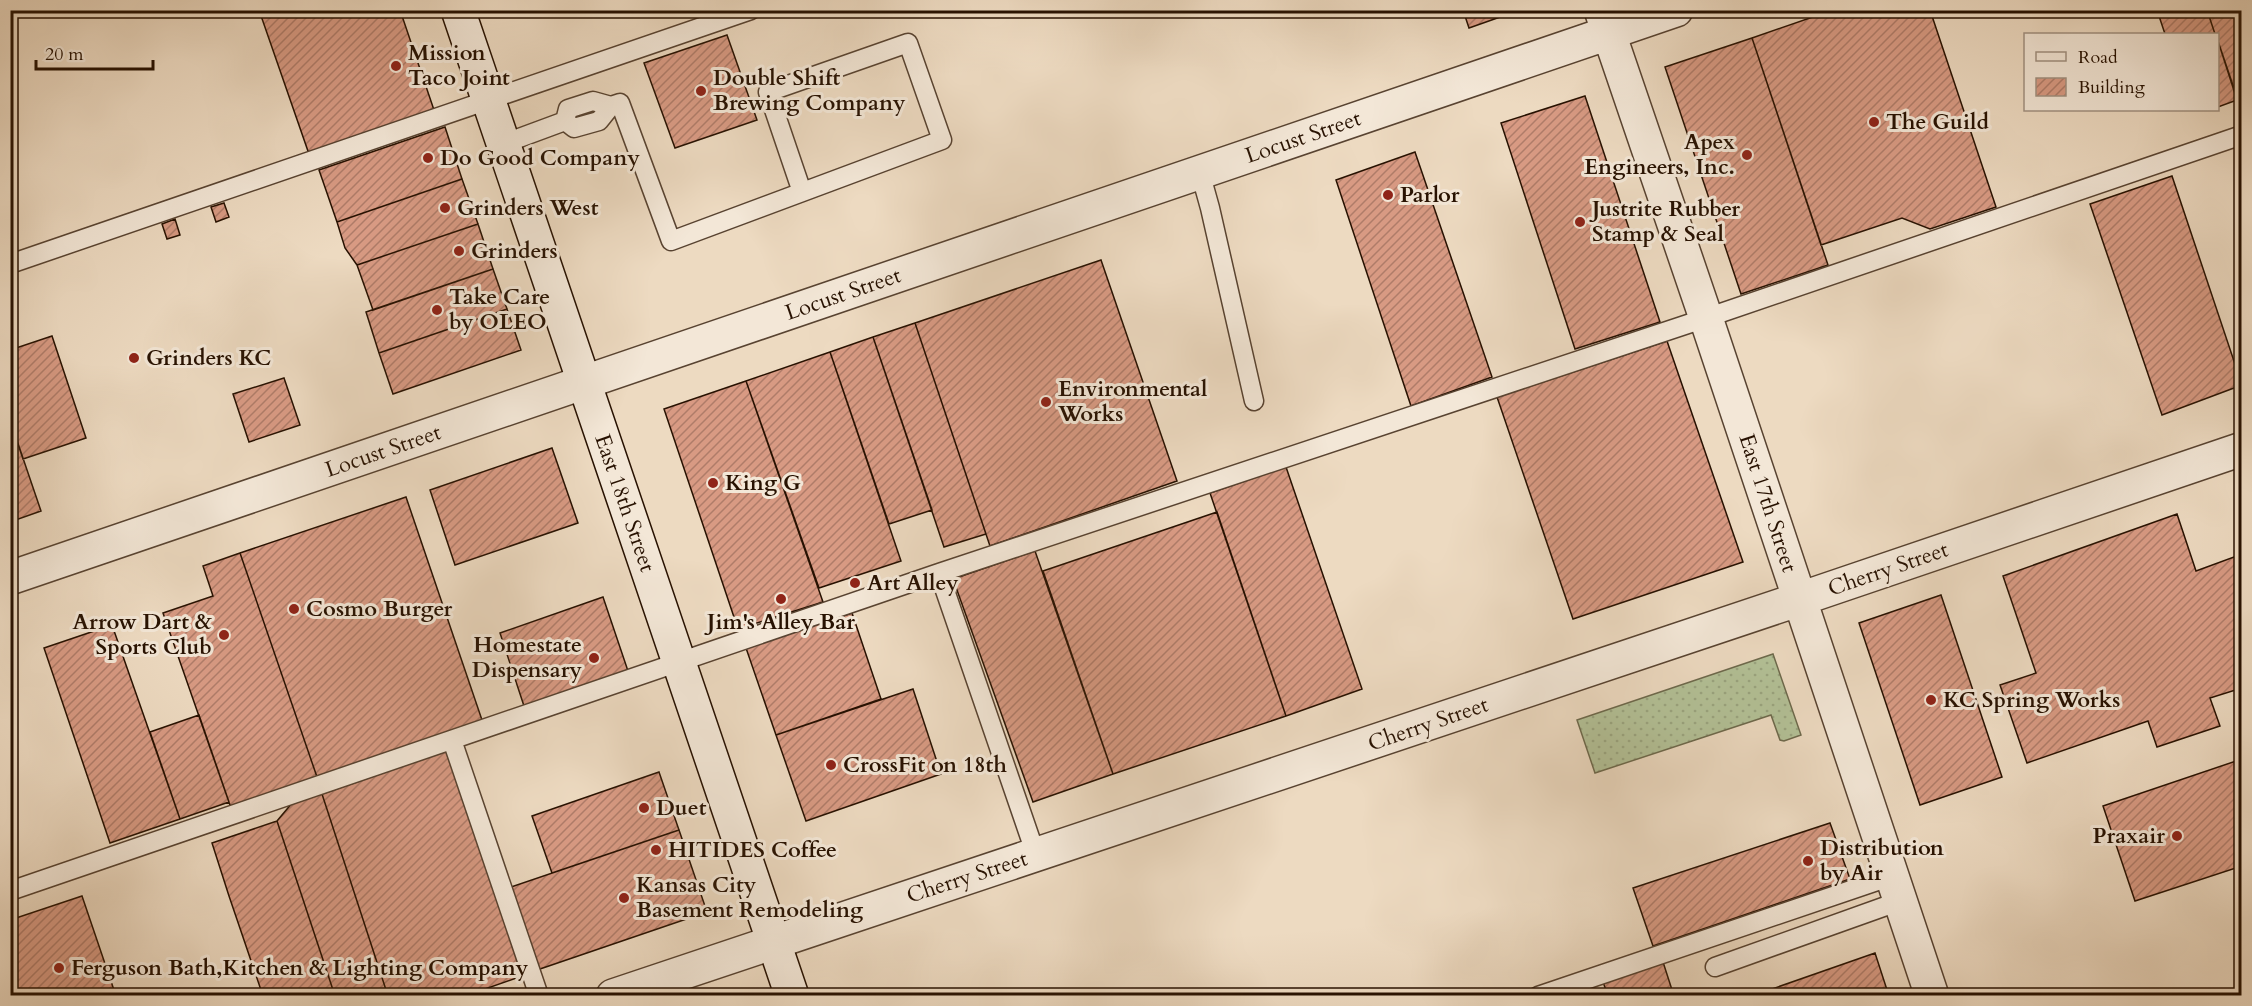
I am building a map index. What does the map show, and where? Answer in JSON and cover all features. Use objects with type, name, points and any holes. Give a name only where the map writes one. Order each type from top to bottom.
[{"type":"street","name":"East 18th Street","points":[[458,10],[792,996]]},
{"type":"street","name":"Locust Street","points":[[10,578],[1200,172],[1605,22],[1676,10]]},
{"type":"street","name":"East 17th Street","points":[[1605,22],[1932,996]]},
{"type":"street","name":"Cherry Street","points":[[613,996],[2241,449]]},
{"type":"lane","points":[[10,264],[751,10]]},
{"type":"lane","points":[[503,144],[564,122],[574,128],[599,121],[611,106],[620,103],[670,241],[802,192],[942,140],[908,43],[768,92],[802,192]]},
{"type":"lane","points":[[10,891],[939,573],[1706,318],[2241,135]]},
{"type":"lane","points":[[1200,172],[1254,400]]},
{"type":"lane","points":[[939,573],[1036,855]]},
{"type":"lane","points":[[452,740],[539,996]]},
{"type":"lane","points":[[1715,967],[1896,889]]},
{"type":"lane","points":[[1538,996],[1896,889]]},
{"type":"green space","points":[[1773,654],[1801,735],[1784,741],[1780,740],[1771,715],[1595,773],[1577,720]]},
{"type":"building","points":[[259,10],[400,10],[434,110],[309,154]]},
{"type":"building","points":[[1463,10],[1520,10],[1469,28]]},
{"type":"building","name":"The Guild","points":[[1833,10],[1930,10],[1996,207],[1930,229],[1902,218],[1821,245],[1752,38]]},
{"type":"building","points":[[2157,10],[2207,10],[2215,33],[2165,33]]},
{"type":"building","points":[[2207,10],[2242,10],[2242,112],[2219,44],[2219,33],[2215,33]]},
{"type":"building","name":"Double Shift Brewing Company","points":[[727,35],[757,120],[675,148],[644,63]]},
{"type":"building","points":[[1752,38],[1828,265],[1741,294],[1665,67]]},
{"type":"building","points":[[2219,44],[2237,100],[2219,107]]},
{"type":"building","name":"Justrite Rubber Stamp & Seal","points":[[1585,96],[1660,322],[1575,349],[1501,123]]},
{"type":"building","points":[[445,127],[462,179],[337,222],[319,170]]},
{"type":"building","points":[[1415,152],[1492,377],[1411,406],[1336,180]]},
{"type":"building","points":[[2172,176],[2242,385],[2162,415],[2090,204]]},
{"type":"building","points":[[462,179],[478,224],[357,265],[345,248],[337,222]]},
{"type":"building","points":[[224,203],[229,217],[216,222],[211,207]]},
{"type":"building","points":[[175,219],[180,235],[167,239],[162,224]]},
{"type":"building","points":[[478,224],[493,269],[373,310],[357,265]]},
{"type":"building","name":"Environmental Works","points":[[1101,260],[1177,481],[990,546],[915,323]]},
{"type":"building","points":[[493,269],[507,309],[379,353],[366,312]]},
{"type":"building","points":[[507,309],[521,350],[393,394],[379,353]]},
{"type":"building","points":[[915,323],[986,534],[944,547],[873,337]]},
{"type":"building","points":[[52,336],[86,438],[23,459],[10,420],[10,350]]},
{"type":"building","points":[[873,337],[932,510],[889,524],[830,352]]},
{"type":"building","points":[[1667,341],[1743,562],[1573,619],[1497,397]]},
{"type":"building","points":[[830,352],[901,561],[819,588],[746,381]]},
{"type":"building","points":[[284,378],[300,425],[249,442],[233,394]]},
{"type":"building","points":[[746,381],[823,602],[738,629],[664,409]]},
{"type":"building","points":[[10,420],[41,511],[10,522]]},
{"type":"building","points":[[552,448],[578,523],[455,565],[430,490]]},
{"type":"building","points":[[1286,467],[1362,689],[1286,716],[1210,493]]},
{"type":"building","points":[[406,497],[482,720],[317,777],[240,553]]},
{"type":"building","points":[[1217,512],[1286,716],[1113,774],[1043,571]]},
{"type":"building","points":[[2177,514],[2196,571],[2242,554],[2242,688],[2210,698],[2220,726],[2157,747],[2148,721],[2027,763],[2000,685],[2036,673],[2003,576]]},
{"type":"building","points":[[1035,551],[1113,774],[1033,802],[953,579]]},
{"type":"building","points":[[240,553],[317,777],[231,808],[163,613],[213,596],[203,566]]},
{"type":"building","name":"KC Spring Works","points":[[1941,595],[2002,777],[1920,805],[1859,623]]},
{"type":"building","points":[[603,597],[628,671],[524,706],[500,633]]},
{"type":"building","points":[[852,613],[881,699],[776,735],[746,648]]},
{"type":"building","points":[[112,625],[180,819],[110,843],[44,648]]},
{"type":"building","points":[[913,689],[941,774],[806,821],[776,735]]},
{"type":"building","points":[[199,715],[229,802],[180,819],[150,732]]},
{"type":"building","points":[[449,750],[525,975],[465,996],[388,996],[322,794]]},
{"type":"building","name":"Praxair","points":[[2242,759],[2242,866],[2135,901],[2103,806]]},
{"type":"building","points":[[659,772],[679,830],[552,873],[532,816]]},
{"type":"building","points":[[322,794],[388,996],[335,996],[277,821],[293,802]]},
{"type":"building","points":[[277,821],[335,996],[263,996],[229,896],[212,843]]},
{"type":"building","points":[[1830,823],[1850,879],[1653,946],[1633,888]]},
{"type":"building","points":[[679,830],[707,912],[537,970],[508,888]]},
{"type":"building","name":"Ferguson Bath,Kitchen & Lighting Company","points":[[82,896],[116,996],[10,996],[10,920]]},
{"type":"building","points":[[1875,953],[1889,996],[1752,996]]},
{"type":"building","points":[[1663,962],[1674,996],[1608,996],[1603,982]]},
{"type":"place","name":"Mission Taco Joint","points":[[396,66]]},
{"type":"place","name":"Double Shift Brewing Company","points":[[701,91]]},
{"type":"place","name":"The Guild","points":[[1874,122]]},
{"type":"place","name":"Apex Engineers, Inc.","points":[[1747,155]]},
{"type":"place","name":"Do Good Company","points":[[428,158]]},
{"type":"place","name":"Parlor","points":[[1388,195]]},
{"type":"place","name":"Grinders West","points":[[445,208]]},
{"type":"place","name":"Justrite Rubber Stamp & Seal","points":[[1580,222]]},
{"type":"place","name":"Grinders","points":[[459,251]]},
{"type":"place","name":"Take Care by OLEO","points":[[437,310]]},
{"type":"place","name":"Grinders KC","points":[[134,358]]},
{"type":"place","name":"Environmental Works","points":[[1046,402]]},
{"type":"place","name":"King G","points":[[713,483]]},
{"type":"place","name":"Art Alley","points":[[855,583]]},
{"type":"place","name":"Jim's Alley Bar","points":[[781,599]]},
{"type":"place","name":"Cosmo Burger","points":[[294,609]]},
{"type":"place","name":"Arrow Dart & Sports Club","points":[[224,635]]},
{"type":"place","name":"Homestate Dispensary","points":[[594,658]]},
{"type":"place","name":"KC Spring Works","points":[[1931,700]]},
{"type":"place","name":"CrossFit on 18th","points":[[831,765]]},
{"type":"place","name":"Duet","points":[[644,808]]},
{"type":"place","name":"Praxair","points":[[2177,836]]},
{"type":"place","name":"HITIDES Coffee","points":[[656,850]]},
{"type":"place","name":"Distribution by Air","points":[[1808,861]]},
{"type":"place","name":"Kansas City Basement Remodeling","points":[[624,898]]},
{"type":"place","name":"Ferguson Bath,Kitchen & Lighting Company","points":[[59,968]]}]
